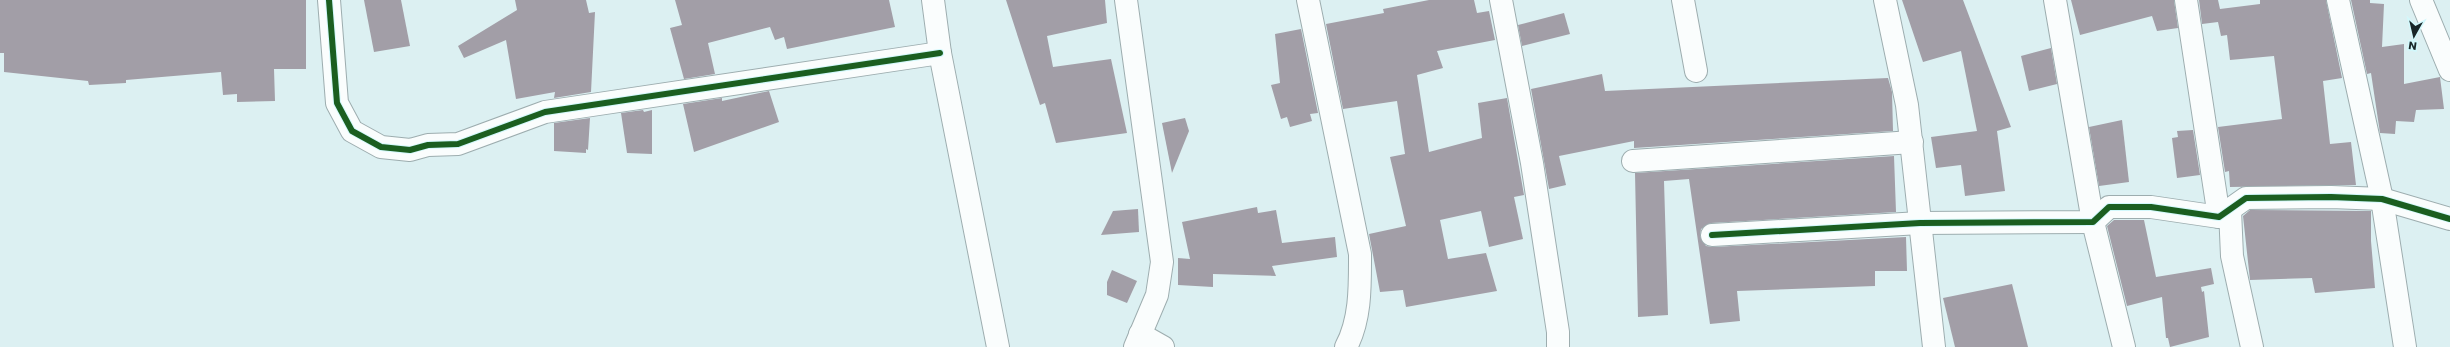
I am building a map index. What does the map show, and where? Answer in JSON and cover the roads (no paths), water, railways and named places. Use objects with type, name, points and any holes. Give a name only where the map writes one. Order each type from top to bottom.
[{"type":"street","points":[[329,0],[337,103],[352,130],[381,147],[403,149],[458,144],[545,112],[940,53]]},
{"type":"street","points":[[934,0],[940,53],[998,347]]},
{"type":"street","points":[[1126,0],[1162,262],[1157,295],[1138,341],[1163,347]]},
{"type":"street","points":[[1308,0],[1360,254],[1360,294],[1352,337],[1346,347]]},
{"type":"street","points":[[1501,0],[1532,163],[1558,332],[1558,347]]},
{"type":"street","points":[[1683,0],[1696,71]]},
{"type":"street","points":[[1884,0],[1907,105],[1934,347]]},
{"type":"street","points":[[2055,0],[2093,222],[2124,347]]},
{"type":"street","points":[[2186,0],[2232,256],[2252,347]]},
{"type":"street","points":[[2338,0],[2382,200],[2405,347]]},
{"type":"street","points":[[2421,0],[2450,70]]},
{"type":"street","points":[[1633,161],[1912,142]]},
{"type":"street","points":[[1712,235],[1920,223],[2093,222],[2109,207],[2151,207],[2224,213],[2246,198],[2331,197],[2382,200],[2450,219]]}]
